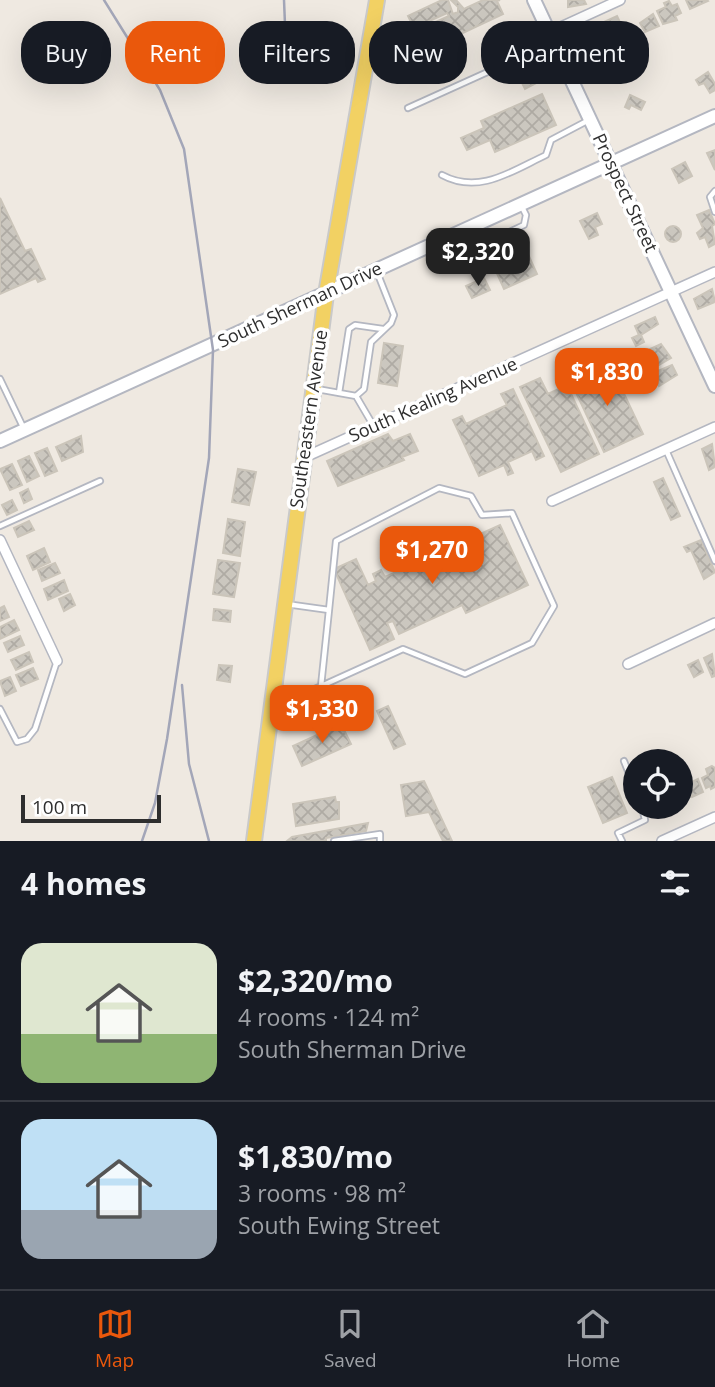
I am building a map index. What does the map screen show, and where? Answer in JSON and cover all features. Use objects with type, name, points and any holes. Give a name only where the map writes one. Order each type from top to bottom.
[{"type":"main road","name":"Southeastern Avenue","points":[[254,841],[312,388],[377,0]]},
{"type":"main road","name":"Prospect Street","points":[[534,0],[544,21]]},
{"type":"main road","name":"Prospect Street","points":[[574,84],[715,386]]},
{"type":"main road","name":"South Sherman Drive","points":[[0,441],[715,116]]},
{"type":"street","points":[[581,21],[620,0]]},
{"type":"street","name":"South Kealing Avenue","points":[[303,458],[715,272]]},
{"type":"street","points":[[552,501],[715,427]]},
{"type":"street","points":[[0,540],[57,661]]},
{"type":"street","points":[[628,664],[715,623]]},
{"type":"street","points":[[662,841],[715,817]]},
{"type":"lane","points":[[408,107],[481,72]]},
{"type":"lane","points":[[442,175],[457,183],[474,184],[494,179],[546,155],[551,140],[591,119]]},
{"type":"lane","points":[[715,191],[709,197],[715,212]]},
{"type":"lane","points":[[485,244],[524,225],[526,215],[521,204]]},
{"type":"lane","points":[[355,396],[364,389],[371,342],[385,329],[394,315],[376,270]]},
{"type":"lane","points":[[340,393],[349,328],[355,325],[385,329]]},
{"type":"lane","points":[[0,379],[24,430]]},
{"type":"lane","points":[[312,388],[355,396],[374,426]]},
{"type":"lane","points":[[666,449],[715,561]]},
{"type":"lane","points":[[0,526],[100,481]]},
{"type":"lane","points":[[271,709],[403,649],[465,674],[532,643],[554,606],[512,513],[482,515],[471,496],[439,488],[336,541],[321,686]]},
{"type":"lane","points":[[285,604],[329,610]]},
{"type":"lane","points":[[0,709],[17,742],[27,739],[34,729],[57,661]]},
{"type":"lane","points":[[622,841],[618,833],[645,819]]},
{"type":"lane","points":[[334,841],[380,834],[380,841]]},
{"type":"building","points":[[442,0],[448,0],[453,14],[458,12],[458,7],[451,0],[456,0],[464,9],[483,0],[500,0],[497,1],[503,14],[488,21],[481,21],[481,24],[467,31],[467,21],[438,21],[449,16],[447,13],[429,21],[410,21],[408,16]]},
{"type":"building","points":[[568,0],[584,0],[586,4],[568,7]]},
{"type":"building","points":[[686,0],[707,0],[708,1],[690,9]]},
{"type":"building","points":[[669,1],[672,6],[677,4],[681,13],[675,16],[677,20],[663,24],[657,11],[666,7],[664,3]]},
{"type":"building","points":[[653,14],[659,26],[649,30],[649,21],[643,21]]},
{"type":"building","points":[[617,16],[619,21],[606,21]]},
{"type":"building","points":[[708,72],[715,84],[715,90],[710,93],[704,83],[699,85],[696,80]]},
{"type":"building","points":[[542,94],[556,125],[495,152],[490,140],[467,150],[461,138],[484,128],[481,121]]},
{"type":"building","points":[[630,95],[645,102],[641,110],[631,105],[629,109],[625,107]]},
{"type":"building","points":[[715,150],[715,170],[707,153]]},
{"type":"building","points":[[685,162],[692,176],[679,183],[672,169]]},
{"type":"building","points":[[0,198],[25,251],[31,249],[45,279],[38,282],[36,278],[0,294]]},
{"type":"building","points":[[709,210],[715,224],[712,226],[715,244],[709,247],[705,237],[700,239],[697,233],[703,228],[697,215]]},
{"type":"building","points":[[597,213],[602,224],[595,227],[598,235],[589,239],[580,221]]},
{"type":"building","points":[[670,226],[676,226],[681,234],[679,240],[670,242],[665,237],[665,231]]},
{"type":"building","points":[[523,243],[537,274],[504,289],[490,258]]},
{"type":"building","points":[[484,278],[490,290],[472,298],[466,286]]},
{"type":"building","points":[[712,289],[715,302],[698,309],[694,299]]},
{"type":"building","points":[[655,317],[658,324],[641,335],[644,342],[636,346],[632,338],[639,335],[635,326]]},
{"type":"building","points":[[384,343],[403,346],[397,386],[378,383]]},
{"type":"building","points":[[661,344],[671,358],[657,366],[650,349]]},
{"type":"building","points":[[610,364],[643,434],[604,452],[571,382]]},
{"type":"building","points":[[672,365],[677,375],[659,386],[653,373]]},
{"type":"building","points":[[540,378],[548,394],[567,385],[599,454],[561,472],[520,387]]},
{"type":"building","points":[[513,389],[544,456],[536,460],[532,451],[508,462],[513,473],[508,475],[504,465],[479,476],[453,420],[462,416],[466,424],[507,405],[501,394]]},
{"type":"building","points":[[388,434],[393,441],[410,434],[418,451],[402,457],[404,460],[338,486],[327,461]]},
{"type":"building","points":[[81,436],[83,452],[62,461],[56,447]]},
{"type":"building","points":[[712,444],[715,467],[709,470],[702,449]]},
{"type":"building","points":[[47,448],[57,471],[45,476],[35,453]]},
{"type":"building","points":[[29,456],[39,476],[27,482],[18,461]]},
{"type":"building","points":[[12,464],[22,485],[10,490],[0,469]]},
{"type":"building","points":[[238,469],[256,472],[249,505],[232,502]]},
{"type":"building","points":[[663,478],[680,516],[671,520],[654,482]]},
{"type":"building","points":[[28,489],[32,499],[24,503],[20,493]]},
{"type":"building","points":[[12,500],[17,510],[7,515],[2,505]]},
{"type":"building","points":[[228,519],[245,522],[240,556],[223,553]]},
{"type":"building","points":[[29,521],[34,530],[18,537],[14,528]]},
{"type":"building","points":[[500,525],[528,585],[466,613],[462,605],[399,634],[393,621],[387,623],[394,639],[370,650],[334,569],[356,559],[368,585],[376,581],[373,574],[381,570],[385,577]]},
{"type":"building","points":[[701,540],[715,572],[704,579],[691,550],[687,552],[684,547]]},
{"type":"building","points":[[44,548],[50,562],[33,570],[27,556]]},
{"type":"building","points":[[218,560],[240,563],[234,597],[213,594]]},
{"type":"building","points":[[55,563],[60,573],[42,581],[38,570]]},
{"type":"building","points":[[64,580],[68,591],[48,600],[44,589]]},
{"type":"building","points":[[70,594],[75,605],[64,611],[59,599]]},
{"type":"building","points":[[4,606],[9,617],[0,621],[0,608]]},
{"type":"building","points":[[214,609],[231,611],[230,622],[213,620]]},
{"type":"building","points":[[14,620],[19,630],[0,639],[0,627]]},
{"type":"building","points":[[20,636],[24,645],[8,652],[4,643]]},
{"type":"building","points":[[29,652],[33,662],[16,670],[11,660]]},
{"type":"building","points":[[712,654],[715,676],[712,677],[704,658]]},
{"type":"building","points":[[698,660],[703,672],[694,677],[688,665]]},
{"type":"building","points":[[219,665],[232,666],[230,682],[217,680]]},
{"type":"building","points":[[33,668],[38,679],[21,686],[16,675]]},
{"type":"building","points":[[10,677],[16,691],[5,696],[0,681]]},
{"type":"building","points":[[388,706],[405,744],[394,749],[377,711]]},
{"type":"building","points":[[341,724],[351,744],[302,766],[293,746]]},
{"type":"building","points":[[712,766],[715,768],[715,787],[711,789],[710,786],[706,788],[702,778],[708,775],[706,769]]},
{"type":"building","points":[[612,777],[623,803],[623,815],[603,823],[588,787]]},
{"type":"building","points":[[698,779],[703,792],[693,797],[693,782]]},
{"type":"building","points":[[424,781],[452,841],[443,841],[429,812],[406,816],[401,785]]},
{"type":"building","points":[[335,797],[336,802],[339,802],[339,819],[296,826],[293,804]]},
{"type":"building","points":[[368,823],[366,831],[326,838],[326,841],[287,841],[292,837]]},
{"type":"railway","points":[[104,0],[160,90],[184,149],[213,350],[209,458],[167,739],[155,803],[142,841]]},
{"type":"railway","points":[[284,0],[285,21]]},
{"type":"railway","points":[[182,685],[189,764],[209,841]]}]
